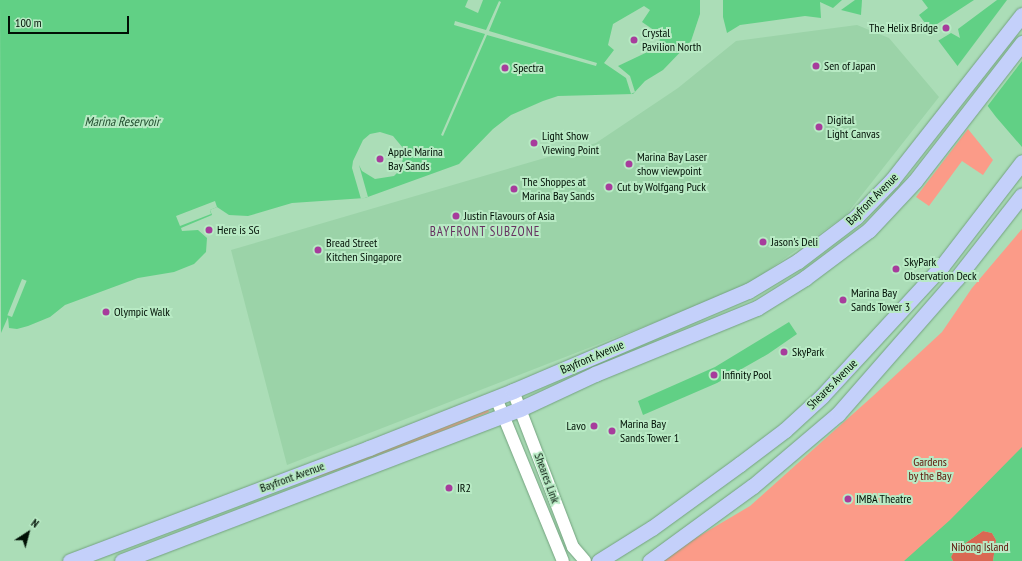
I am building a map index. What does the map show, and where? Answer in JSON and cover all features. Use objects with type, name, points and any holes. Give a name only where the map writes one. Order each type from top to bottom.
[{"type":"main road","name":"Bayfront Avenue","points":[[70,561],[369,448],[496,398],[748,291],[798,261],[849,223],[901,170],[1022,15]]},
{"type":"main road","name":"Bayfront Avenue","points":[[122,561],[503,416],[595,374],[757,308],[805,278],[869,230],[915,182],[1022,43]]},
{"type":"main road","name":"Sheares Avenue","points":[[599,561],[652,528],[784,430],[822,396],[942,266],[1022,162]]},
{"type":"main road","name":"Sheares Avenue","points":[[650,561],[753,486],[838,414],[957,278],[1022,194]]},
{"type":"street","name":"Sheares Link","points":[[513,391],[573,547],[585,561]]},
{"type":"street","name":"Sheares Link","points":[[496,398],[562,561]]},
{"type":"shaded area","points":[[857,25],[889,38],[939,97],[846,215],[743,288],[287,465],[231,250],[596,143],[678,88],[736,41]]},
{"type":"green space","points":[[968,129],[993,160],[983,175],[962,161],[929,206],[916,197]]},
{"type":"green space","name":"Gardens by the Bay","points":[[1022,229],[1022,561],[657,561],[750,506],[873,396],[942,332],[972,288]]},
{"type":"green space","points":[[488,409],[489,412],[435,434],[315,478],[314,475],[399,440],[434,431]]},
{"type":"green space","name":"Nibong Island","points":[[983,531],[992,533],[996,540],[993,561],[953,561],[951,557],[954,551]]},
{"type":"water","name":"Marina Reservoir","points":[[0,0],[700,0],[700,14],[691,41],[663,70],[645,81],[633,94],[558,96],[543,101],[511,115],[493,129],[459,164],[365,198],[292,203],[248,216],[229,215],[217,207],[210,210],[212,215],[181,228],[182,231],[198,230],[207,238],[206,252],[194,264],[174,272],[138,278],[65,305],[50,317],[28,326],[17,329],[9,328],[8,317],[1,333]]},
{"type":"water","points":[[723,0],[842,0],[833,8],[820,2],[821,18],[805,16],[740,25],[727,33],[723,17]]},
{"type":"water","points":[[855,0],[862,0],[861,15],[841,10]]},
{"type":"water","points":[[922,0],[1022,0],[1022,147],[996,117],[919,15],[928,8]]},
{"type":"water","name":"Infinity Pool","points":[[789,322],[797,334],[768,354],[717,383],[643,415],[638,401],[715,367]]},
{"type":"water","points":[[1022,447],[1022,561],[993,561],[996,540],[992,533],[983,531],[954,551],[951,557],[953,561],[904,561],[950,520]]},
{"type":"pier","points":[[468,0],[483,0],[478,13],[465,7]]},
{"type":"pier","name":"The Helix Bridge","points":[[974,0],[997,0],[958,29],[960,38],[951,33],[936,42],[928,30]]},
{"type":"pier","points":[[1007,0],[1022,0],[1022,61],[986,108],[956,68]]},
{"type":"pier","points":[[499,1],[501,2],[489,31],[597,63],[596,66],[487,35],[443,136],[441,135],[485,34],[454,25],[455,21],[486,30]]},
{"type":"pier","name":"Crystal Pavilion North","points":[[644,6],[650,10],[642,22],[661,35],[658,47],[618,66],[630,76],[635,92],[631,94],[626,78],[604,63],[614,50],[608,45],[613,24]]},
{"type":"pier","points":[[380,132],[393,136],[403,148],[402,168],[394,176],[375,179],[362,171],[359,165],[368,197],[361,199],[352,168],[353,161],[363,140],[370,134]]},
{"type":"pier","points":[[215,201],[217,207],[210,210],[211,214],[180,226],[176,216]]},
{"type":"pier","points":[[22,279],[27,281],[12,317],[7,315]]},
{"type":"place","name":"The Helix Bridge","points":[[946,28]]},
{"type":"place","name":"Crystal Pavilion North","points":[[634,40]]},
{"type":"place","name":"Sen of Japan","points":[[816,66]]},
{"type":"place","name":"Spectra","points":[[505,68]]},
{"type":"place","name":"Digital Light Canvas","points":[[819,127]]},
{"type":"place","name":"Light Show Viewing Point","points":[[534,143]]},
{"type":"place","name":"Apple Marina Bay Sands","points":[[380,159]]},
{"type":"place","name":"Marina Bay Laser show viewpoint","points":[[629,164]]},
{"type":"place","name":"Cut by Wolfgang Puck","points":[[609,187]]},
{"type":"place","name":"The Shoppes at Marina Bay Sands","points":[[514,189]]},
{"type":"place","name":"Justin Flavours of Asia","points":[[456,216]]},
{"type":"place","name":"Here is SG","points":[[209,230]]},
{"type":"place","name":"Jason's Deli","points":[[763,242]]},
{"type":"place","name":"Bread Street Kitchen Singapore","points":[[318,250]]},
{"type":"place","name":"SkyPark Observation Deck","points":[[896,269]]},
{"type":"place","name":"Marina Bay Sands Tower 3","points":[[843,300]]},
{"type":"place","name":"Olympic Walk","points":[[106,312]]},
{"type":"place","name":"SkyPark","points":[[784,352]]},
{"type":"place","name":"Infinity Pool","points":[[714,375]]},
{"type":"place","name":"Lavo","points":[[594,426]]},
{"type":"place","name":"Marina Bay Sands Tower 1","points":[[612,431]]},
{"type":"place","name":"IR2","points":[[449,488]]},
{"type":"place","name":"IMBA Theatre","points":[[848,499]]},
{"type":"district","name":"BAYFRONT SUBZONE","points":[[485,232]]}]
